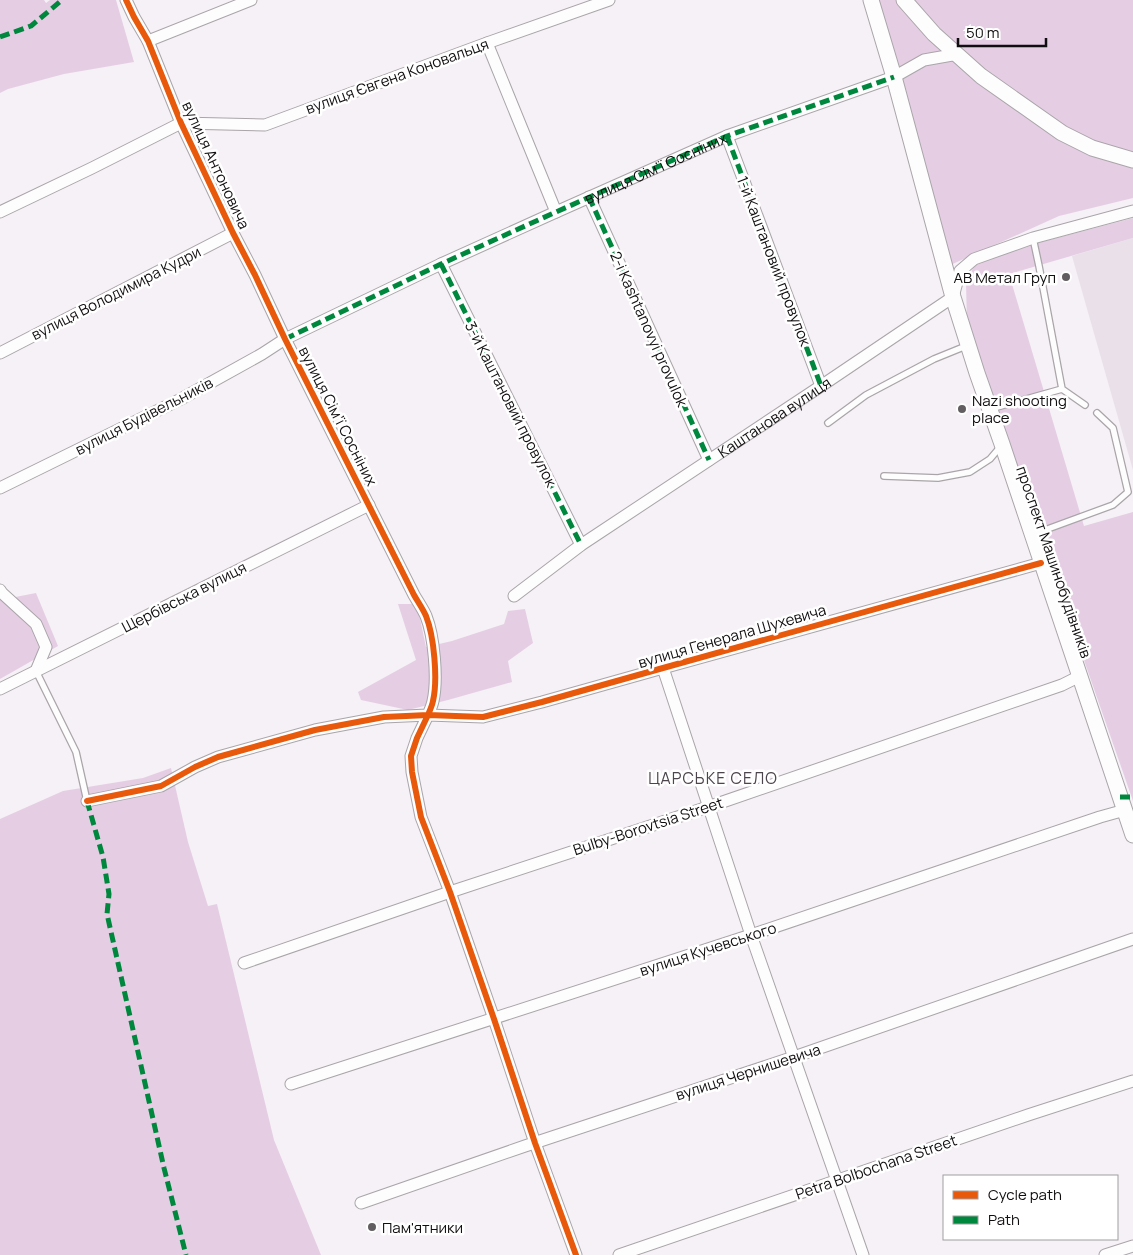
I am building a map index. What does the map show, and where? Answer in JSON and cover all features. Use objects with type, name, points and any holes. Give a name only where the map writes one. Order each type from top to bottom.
[{"type":"street","name":"вулиця Антоновича","points":[[126,0],[148,41],[181,123],[285,339]]},
{"type":"street","points":[[148,41],[252,0]]},
{"type":"street","name":"вулиця Євгена Коновальця","points":[[181,123],[265,125],[609,0]]},
{"type":"street","points":[[871,0],[894,77],[953,297]]},
{"type":"street","points":[[904,0],[934,34],[981,76],[1062,133],[1092,148],[1133,160]]},
{"type":"street","points":[[486,44],[556,212]]},
{"type":"street","name":"вулиця Сім’ї Сосніних","points":[[369,505],[285,339],[441,264],[727,136],[894,77],[924,60],[958,54]]},
{"type":"street","points":[[0,212],[181,123]]},
{"type":"street","name":"1-й Каштановий провулок","points":[[727,136],[821,386]]},
{"type":"street","name":"2-i Kashtanovyi provulok","points":[[589,197],[709,460]]},
{"type":"street","points":[[953,297],[960,271],[974,259],[1032,238],[1133,211]]},
{"type":"street","name":"вулиця Володимира Кудри","points":[[0,353],[233,232]]},
{"type":"street","name":"3-й Каштановий провулок","points":[[441,264],[581,545]]},
{"type":"street","name":"Каштанова вулиця","points":[[514,596],[581,545],[953,297]]},
{"type":"street","name":"проспект Машинобудівників","points":[[953,297],[1133,835]]},
{"type":"street","name":"вулиця Будівельників","points":[[0,488],[181,399],[285,339]]},
{"type":"street","points":[[369,505],[426,616],[432,644],[435,670],[434,698],[428,715],[416,738],[411,756],[412,772],[422,817],[450,892],[535,1143],[576,1255]]},
{"type":"street","name":"Щербівська вулиця","points":[[0,689],[369,505]]},
{"type":"street","name":"вулиця Генерала Шухевича","points":[[87,801],[161,786],[195,767],[218,758],[315,730],[384,717],[428,715],[483,717],[1041,563]]},
{"type":"street","points":[[0,590],[36,624],[46,648],[36,671]]},
{"type":"street","points":[[663,668],[751,935],[863,1255]]},
{"type":"street","name":"Bulby-Borovtsia Street","points":[[244,963],[450,892],[708,807],[1062,685],[1080,676]]},
{"type":"street","name":"вулиця Кучевського","points":[[291,1084],[751,935],[1090,820],[1125,810]]},
{"type":"street","name":"вулиця Чернишевича","points":[[361,1203],[535,1143],[794,1058],[1133,939]]},
{"type":"street","name":"Petra Bolbochana Street","points":[[619,1255],[1133,1081]]},
{"type":"street","points":[[1105,1255],[1133,1246]]},
{"type":"lane","points":[[1032,238],[1062,389],[1085,405]]},
{"type":"lane","points":[[828,424],[866,395],[968,345]]},
{"type":"lane","points":[[990,409],[1062,389]]},
{"type":"lane","points":[[1032,535],[1113,505],[1128,492],[1113,428],[1097,413]]},
{"type":"lane","points":[[884,476],[938,478],[970,472],[990,459],[1002,444]]},
{"type":"lane","points":[[36,671],[76,752],[87,801]]},
{"type":"shaded area","points":[[0,0],[44,0],[46,3],[50,0],[116,0],[134,62],[64,74],[8,89],[0,93]]},
{"type":"shaded area","points":[[868,0],[1133,0],[1133,198],[1059,216],[946,267]]},
{"type":"shaded area","points":[[1133,218],[1133,238],[1009,274],[1084,526],[1133,512],[1133,801],[967,324],[966,283],[974,266],[1000,253]]},
{"type":"shaded area","points":[[1133,238],[1133,470],[1072,256]]},
{"type":"shaded area","points":[[36,593],[58,646],[0,679],[0,600]]},
{"type":"shaded area","points":[[398,604],[412,604],[419,614],[426,647],[452,641],[504,624],[508,611],[525,609],[533,643],[508,661],[512,682],[408,710],[361,700],[358,692],[416,660]]},
{"type":"shaded area","points":[[171,768],[188,842],[208,906],[217,904],[274,1140],[321,1255],[0,1255],[0,819],[63,791],[143,778]]},
{"type":"marked path","points":[[0,37],[31,26],[62,0]]},
{"type":"marked path","points":[[285,339],[441,264],[727,136],[894,77]]},
{"type":"marked path","points":[[727,136],[821,386]]},
{"type":"marked path","points":[[589,197],[709,460]]},
{"type":"marked path","points":[[441,264],[581,545]]},
{"type":"marked path","points":[[1120,797],[1133,797]]},
{"type":"marked path","points":[[87,801],[103,857],[109,894],[107,914],[164,1168],[186,1255]]},
{"type":"cycle path","points":[[87,801],[161,786],[195,767],[218,757],[315,730],[384,717],[428,715],[432,706],[435,681],[433,646],[426,616],[233,233],[181,123],[148,41],[126,0]]},
{"type":"cycle path","points":[[576,1255],[535,1143],[450,892],[421,817],[412,772],[411,756],[428,715],[483,717],[1041,563]]},
{"type":"place","name":"АВ Метал Груп","points":[[1066,277]]},
{"type":"place","name":"Nazi shooting place","points":[[962,409]]},
{"type":"place","name":"Пам'ятники","points":[[372,1227]]},
{"type":"district","name":"ЦАРСЬКЕ СЕЛО","points":[[713,778]]}]
